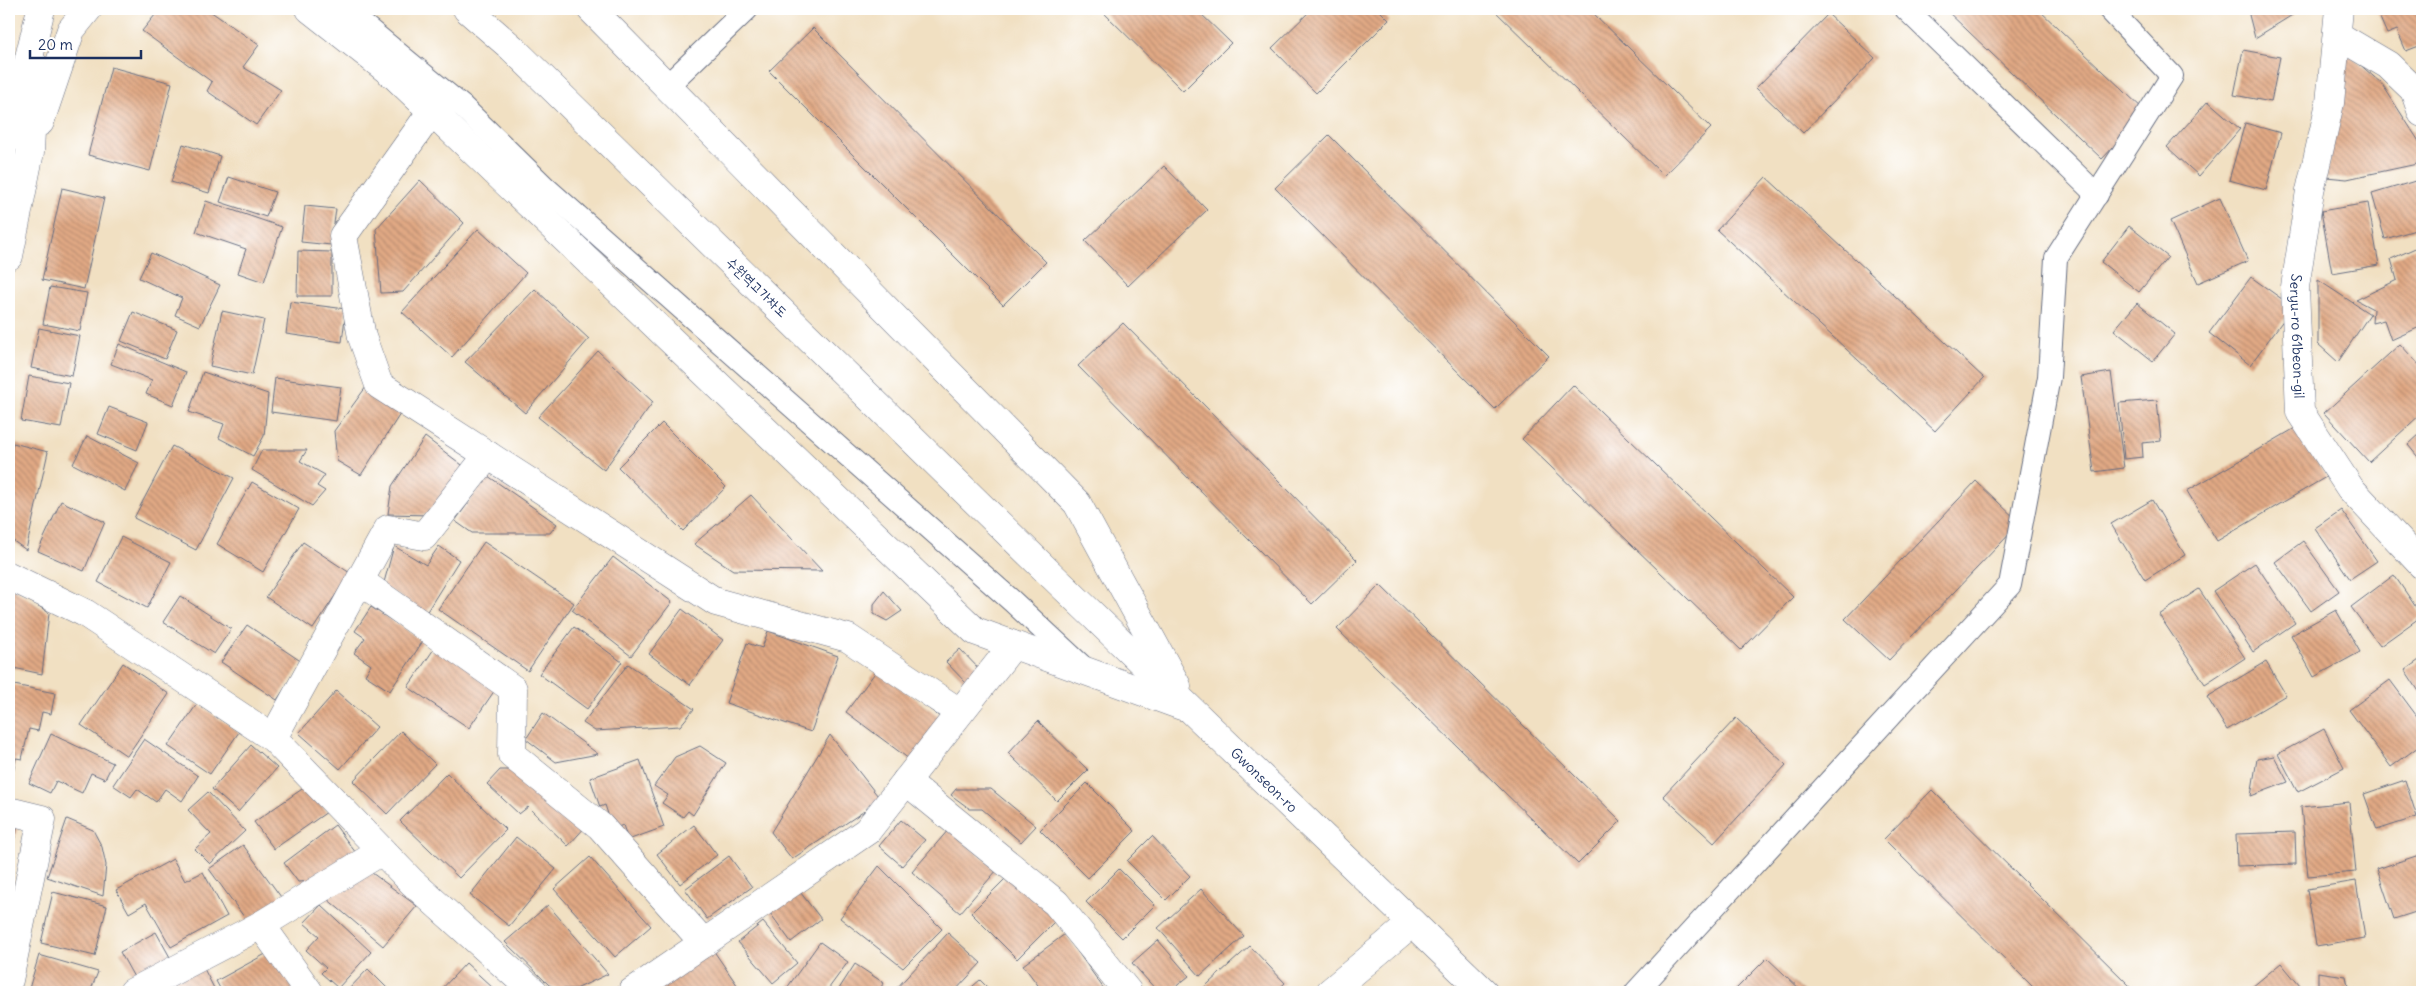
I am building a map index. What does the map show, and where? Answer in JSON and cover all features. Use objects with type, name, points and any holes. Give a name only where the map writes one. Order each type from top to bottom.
[{"type":"street","points":[[19,145],[71,30],[88,9]]},
{"type":"street","points":[[310,9],[395,76],[975,631],[1190,709]]},
{"type":"street","name":"수원역고가차도","points":[[467,9],[519,55],[1044,568]]},
{"type":"street","points":[[591,9],[1077,503],[1190,709]]},
{"type":"street","points":[[9,256],[19,145],[38,19]]},
{"type":"street","points":[[2338,22],[2388,64],[2414,90],[2422,113]]},
{"type":"street","name":"Seryu-ro 61beon-gil","points":[[2338,22],[2330,102],[2310,191],[2295,287],[2300,412],[2350,488],[2422,564]]},
{"type":"street","points":[[432,111],[343,236],[362,337],[379,385],[716,602],[848,638],[959,712]]},
{"type":"street","points":[[274,738],[388,529],[424,536],[488,455]]},
{"type":"street","name":"Gwonseon-ro","points":[[1044,568],[1484,992]]},
{"type":"street","points":[[9,576],[85,613],[274,738],[412,882],[534,992]]},
{"type":"street","points":[[360,581],[513,689],[512,755],[600,826],[704,943]]},
{"type":"street","points":[[632,992],[867,831],[1013,644]]},
{"type":"street","points":[[906,781],[1056,903],[1128,992]]},
{"type":"street","points":[[9,810],[42,819],[9,980]]},
{"type":"street","points":[[133,992],[261,924],[382,851]]},
{"type":"street","points":[[1330,992],[1412,923]]},
{"type":"street","points":[[261,924],[309,992]]},
{"type":"lane","points":[[344,9],[463,106],[547,189],[1012,601],[1088,672]]},
{"type":"lane","points":[[667,86],[747,9]]},
{"type":"lane","points":[[1906,9],[2096,195]]},
{"type":"lane","points":[[1636,992],[2010,585],[2049,377],[2056,258],[2172,76],[2109,9]]},
{"type":"building","points":[[160,9],[207,9],[259,45],[243,67],[281,90],[256,125],[207,91],[212,82],[142,31]]},
{"type":"building","points":[[1100,9],[1196,9],[1231,43],[1183,91]]},
{"type":"building","points":[[1312,9],[1378,9],[1389,20],[1316,93],[1272,48]]},
{"type":"building","points":[[1493,9],[1589,9],[1711,128],[1664,176]]},
{"type":"building","points":[[1945,9],[2038,9],[2146,112],[2102,159]]},
{"type":"building","points":[[2253,9],[2302,9],[2255,38],[2249,15]]},
{"type":"building","points":[[2376,9],[2422,9],[2422,52],[2419,46],[2406,51],[2397,30],[2387,34]]},
{"type":"building","points":[[1828,14],[1875,58],[1803,133],[1756,88]]},
{"type":"building","points":[[813,28],[1046,262],[1003,305],[769,71]]},
{"type":"building","points":[[2243,50],[2280,57],[2271,102],[2234,95]]},
{"type":"building","points":[[2347,53],[2382,84],[2422,146],[2417,164],[2347,179],[2326,177]]},
{"type":"building","points":[[111,67],[172,83],[150,171],[88,155]]},
{"type":"building","points":[[2208,101],[2240,129],[2199,176],[2167,147]]},
{"type":"building","points":[[2245,123],[2281,133],[2266,190],[2229,180]]},
{"type":"building","points":[[1329,135],[1549,356],[1495,409],[1275,188]]},
{"type":"building","points":[[183,144],[220,156],[209,193],[171,182]]},
{"type":"building","points":[[1164,166],[1207,210],[1128,286],[1085,241]]},
{"type":"building","points":[[229,177],[275,192],[266,217],[220,202]]},
{"type":"building","points":[[1766,177],[1984,378],[1935,431],[1717,230]]},
{"type":"building","points":[[2422,179],[2422,228],[2385,239],[2372,194]]},
{"type":"building","points":[[420,180],[464,223],[403,292],[381,293],[376,229]]},
{"type":"building","points":[[62,188],[104,198],[84,289],[42,280]]},
{"type":"building","points":[[2220,198],[2248,261],[2198,283],[2170,221]]},
{"type":"building","points":[[206,201],[282,227],[264,282],[238,273],[246,249],[196,232]]},
{"type":"building","points":[[2368,203],[2379,265],[2332,273],[2321,211]]},
{"type":"building","points":[[305,206],[336,209],[331,245],[301,242]]},
{"type":"building","points":[[2129,226],[2168,257],[2139,292],[2101,262]]},
{"type":"building","points":[[478,229],[526,273],[452,357],[402,312]]},
{"type":"building","points":[[2422,245],[2422,326],[2391,340],[2384,320],[2372,323],[2373,309],[2356,300],[2397,280],[2391,259]]},
{"type":"building","points":[[298,251],[332,252],[332,296],[297,296]]},
{"type":"building","points":[[151,253],[220,285],[200,326],[175,315],[182,298],[139,278]]},
{"type":"building","points":[[2251,277],[2293,307],[2250,365],[2209,333]]},
{"type":"building","points":[[2318,280],[2370,314],[2338,362],[2318,344]]},
{"type":"building","points":[[50,287],[87,293],[80,331],[43,324]]},
{"type":"building","points":[[535,289],[589,339],[525,413],[465,362]]},
{"type":"building","points":[[290,302],[346,309],[342,342],[286,334]]},
{"type":"building","points":[[2137,303],[2175,334],[2153,361],[2114,330]]},
{"type":"building","points":[[222,311],[264,320],[252,375],[210,366]]},
{"type":"building","points":[[133,312],[177,330],[165,359],[121,341]]},
{"type":"building","points":[[1123,323],[1357,560],[1312,604],[1078,366]]},
{"type":"building","points":[[39,328],[80,336],[72,376],[31,368]]},
{"type":"building","points":[[119,344],[186,372],[173,405],[146,394],[152,380],[111,364]]},
{"type":"building","points":[[2400,344],[2422,368],[2422,413],[2369,462],[2324,413]]},
{"type":"building","points":[[598,351],[653,402],[604,470],[538,417]]},
{"type":"building","points":[[203,372],[268,394],[264,436],[253,456],[219,438],[224,424],[189,412]]},
{"type":"building","points":[[2111,372],[2124,468],[2094,472],[2081,377]]},
{"type":"building","points":[[29,376],[69,383],[61,428],[21,421]]},
{"type":"building","points":[[275,378],[341,387],[336,421],[271,412]]},
{"type":"building","points":[[1573,385],[1793,597],[1741,650],[1522,439]]},
{"type":"building","points":[[366,387],[402,411],[361,475],[337,461],[334,431]]},
{"type":"building","points":[[2157,400],[2161,441],[2142,443],[2143,457],[2124,459],[2119,403]]},
{"type":"building","points":[[109,407],[148,422],[137,450],[98,434]]},
{"type":"building","points":[[662,423],[726,487],[683,531],[618,467]]},
{"type":"building","points":[[2297,427],[2326,477],[2217,541],[2187,491]]},
{"type":"building","points":[[2422,432],[2422,462],[2408,445]]},
{"type":"building","points":[[87,436],[139,463],[125,491],[73,464]]},
{"type":"building","points":[[425,437],[470,471],[430,515],[388,514],[392,486]]},
{"type":"building","points":[[13,443],[48,452],[26,550],[9,538],[9,460]]},
{"type":"building","points":[[172,446],[234,478],[196,550],[134,518]]},
{"type":"building","points":[[262,450],[307,450],[300,461],[325,475],[317,486],[325,491],[312,506],[252,470]]},
{"type":"building","points":[[488,476],[557,524],[550,533],[472,533],[455,521]]},
{"type":"building","points":[[1976,481],[2020,523],[1889,660],[1845,619]]},
{"type":"building","points":[[252,482],[299,509],[263,572],[217,544]]},
{"type":"building","points":[[751,495],[822,571],[733,570],[694,544]]},
{"type":"building","points":[[2152,500],[2185,555],[2145,580],[2111,524]]},
{"type":"building","points":[[61,501],[105,522],[84,571],[38,551]]},
{"type":"building","points":[[2341,510],[2377,561],[2350,579],[2315,528]]},
{"type":"building","points":[[121,537],[171,562],[147,608],[98,582]]},
{"type":"building","points":[[2303,541],[2339,591],[2311,611],[2275,562]]},
{"type":"building","points":[[303,542],[350,573],[313,629],[266,597]]},
{"type":"building","points":[[484,542],[574,603],[528,671],[438,609]]},
{"type":"building","points":[[394,546],[426,565],[439,546],[459,560],[426,613],[383,586]]},
{"type":"building","points":[[613,557],[672,602],[631,656],[572,610]]},
{"type":"building","points":[[2255,563],[2295,623],[2253,652],[2213,591]]},
{"type":"building","points":[[2394,575],[2422,616],[2380,646],[2351,607]]},
{"type":"building","points":[[1380,585],[1621,821],[1578,864],[1337,629]]},
{"type":"building","points":[[9,586],[49,613],[42,674],[9,667]]},
{"type":"building","points":[[2199,589],[2245,658],[2205,684],[2159,615]]},
{"type":"building","points":[[884,591],[902,611],[887,621],[874,614],[874,604]]},
{"type":"building","points":[[180,596],[231,629],[214,654],[163,622]]},
{"type":"building","points":[[371,607],[423,641],[390,691],[365,675],[371,665],[354,653],[365,638],[355,631]]},
{"type":"building","points":[[682,609],[723,640],[690,685],[649,654]]},
{"type":"building","points":[[2336,610],[2360,652],[2314,677],[2291,635]]},
{"type":"building","points":[[247,625],[302,662],[277,700],[221,662]]},
{"type":"building","points":[[574,627],[622,662],[587,709],[539,674]]},
{"type":"building","points":[[768,631],[838,656],[811,732],[726,703],[747,643],[762,648]]},
{"type":"building","points":[[436,646],[497,687],[469,728],[408,687]]},
{"type":"building","points":[[960,649],[981,671],[967,684],[946,662]]},
{"type":"building","points":[[2422,658],[2422,696],[2405,670]]},
{"type":"building","points":[[2266,662],[2286,695],[2227,730],[2207,697]]},
{"type":"building","points":[[123,663],[169,694],[127,756],[81,725]]},
{"type":"building","points":[[628,664],[694,709],[680,726],[595,731],[583,723]]},
{"type":"building","points":[[877,670],[944,720],[913,762],[846,712]]},
{"type":"building","points":[[2390,680],[2422,723],[2422,744],[2391,767],[2349,710]]},
{"type":"building","points":[[9,684],[55,693],[51,714],[42,712],[38,731],[29,729],[22,759],[16,758],[10,789]]},
{"type":"building","points":[[336,691],[377,727],[340,769],[299,733]]},
{"type":"building","points":[[197,704],[239,732],[210,774],[168,746]]},
{"type":"building","points":[[543,713],[598,754],[556,762],[526,739]]},
{"type":"building","points":[[1736,718],[1786,765],[1714,843],[1663,796]]},
{"type":"building","points":[[1038,721],[1088,770],[1057,801],[1008,753]]},
{"type":"building","points":[[2324,729],[2344,768],[2298,792],[2278,754]]},
{"type":"building","points":[[401,731],[435,764],[387,814],[353,781]]},
{"type":"building","points":[[51,734],[113,763],[105,779],[91,773],[82,793],[56,781],[50,793],[29,783]]},
{"type":"building","points":[[830,735],[881,800],[792,859],[771,832]]},
{"type":"building","points":[[144,739],[198,776],[182,801],[165,789],[156,802],[137,789],[131,797],[113,785]]},
{"type":"building","points":[[251,745],[277,768],[238,812],[212,789]]},
{"type":"building","points":[[700,746],[726,763],[693,815],[688,811],[683,817],[662,803],[668,795],[654,786],[675,757]]},
{"type":"building","points":[[2274,756],[2288,782],[2251,796],[2257,759]]},
{"type":"building","points":[[640,760],[664,827],[628,840],[623,825],[613,829],[605,805],[600,807],[590,778]]},
{"type":"building","points":[[500,770],[522,770],[588,824],[568,846],[528,807],[519,814],[487,784]]},
{"type":"building","points":[[447,773],[506,830],[459,878],[400,821]]},
{"type":"building","points":[[2405,780],[2417,817],[2377,830],[2364,794]]},
{"type":"building","points":[[1087,783],[1135,831],[1088,878],[1040,830]]},
{"type":"building","points":[[308,785],[327,812],[274,849],[254,822]]},
{"type":"building","points":[[956,789],[991,789],[1036,826],[1021,842],[982,809],[970,809],[951,795]]},
{"type":"building","points":[[1932,790],[2136,992],[2038,992],[1884,839]]},
{"type":"building","points":[[208,792],[245,831],[210,864],[195,849],[211,834],[188,810]]},
{"type":"building","points":[[2349,802],[2356,872],[2308,876],[2301,807]]},
{"type":"building","points":[[9,819],[19,822],[9,859]]},
{"type":"building","points":[[67,819],[93,830],[102,847],[106,865],[103,896],[47,877]]},
{"type":"building","points":[[901,820],[925,840],[902,866],[879,846]]},
{"type":"building","points":[[335,825],[356,853],[314,881],[298,882],[284,863]]},
{"type":"building","points":[[694,825],[717,855],[680,884],[657,854]]},
{"type":"building","points":[[949,829],[997,870],[960,913],[912,872]]},
{"type":"building","points":[[2295,832],[2296,864],[2237,866],[2236,834]]},
{"type":"building","points":[[1152,836],[1190,876],[1166,900],[1127,861]]},
{"type":"building","points":[[516,837],[556,869],[509,926],[470,895]]},
{"type":"building","points":[[243,845],[281,897],[247,921],[209,869]]},
{"type":"building","points":[[2422,854],[2422,910],[2394,919],[2377,869]]},
{"type":"building","points":[[729,856],[752,887],[707,919],[685,889]]},
{"type":"building","points":[[590,857],[651,926],[615,957],[554,889]]},
{"type":"building","points":[[173,859],[185,881],[203,872],[227,916],[171,947],[146,903],[129,913],[116,890]]},
{"type":"building","points":[[879,866],[942,929],[903,968],[840,918]]},
{"type":"building","points":[[1119,869],[1155,905],[1122,938],[1086,902]]},
{"type":"building","points":[[372,873],[417,906],[383,946],[326,898]]},
{"type":"building","points":[[1010,874],[1056,920],[1017,959],[971,913]]},
{"type":"building","points":[[2356,881],[2365,938],[2316,946],[2307,889]]},
{"type":"building","points":[[797,888],[821,919],[791,942],[768,910]]},
{"type":"building","points":[[1201,889],[1244,936],[1200,976],[1158,928]]},
{"type":"building","points":[[53,892],[107,906],[95,956],[41,943]]},
{"type":"building","points":[[321,905],[371,952],[338,988],[321,973],[326,968],[306,950],[319,936],[304,923]]},
{"type":"building","points":[[548,905],[608,974],[576,989],[558,989],[549,985],[505,942]]},
{"type":"building","points":[[763,922],[797,963],[773,983],[738,942]]},
{"type":"building","points":[[156,932],[171,959],[135,979],[120,952]]},
{"type":"building","points":[[948,933],[981,963],[954,992],[893,992]]},
{"type":"building","points":[[1065,934],[1104,989],[1100,992],[1043,992],[1023,965]]},
{"type":"building","points":[[1158,940],[1189,976],[1169,992],[1158,992],[1132,963]]},
{"type":"building","points":[[820,942],[848,962],[826,992],[784,992]]},
{"type":"building","points":[[1250,946],[1285,983],[1275,992],[1199,992]]},
{"type":"building","points":[[711,947],[742,992],[646,992]]},
{"type":"building","points":[[273,950],[295,992],[222,992],[216,981]]},
{"type":"building","points":[[39,955],[98,972],[90,992],[28,992]]},
{"type":"building","points":[[1767,958],[1803,992],[1733,992]]},
{"type":"building","points":[[466,963],[494,989],[490,992],[439,992]]},
{"type":"building","points":[[2281,963],[2305,992],[2246,992]]},
{"type":"building","points":[[855,964],[884,983],[877,992],[837,992]]},
{"type":"building","points":[[202,965],[216,992],[163,992],[160,987]]},
{"type":"building","points":[[368,969],[391,992],[346,992]]},
{"type":"building","points":[[2318,972],[2346,976],[2349,992],[2318,992]]},
{"type":"building","points":[[980,980],[992,992],[966,992]]}]
